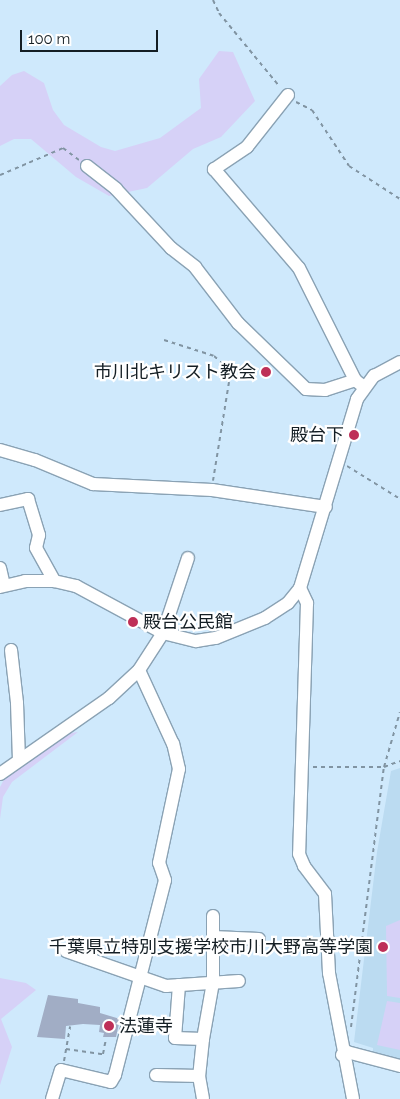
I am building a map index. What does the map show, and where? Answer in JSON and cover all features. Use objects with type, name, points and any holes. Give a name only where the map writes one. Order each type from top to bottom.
[{"type":"street","points":[[0,568],[2,586],[54,581],[103,598],[162,633],[196,642],[216,638],[265,618],[288,603],[300,588],[326,507],[359,383],[298,268],[214,169],[248,147],[288,96]]},
{"type":"street","points":[[88,166],[116,189],[171,248],[194,267],[238,323],[306,389],[325,390],[359,383],[400,362]]},
{"type":"street","points":[[0,450],[36,460],[93,484],[212,490],[326,507]]},
{"type":"street","points":[[0,505],[28,499],[39,535],[36,548],[54,581]]},
{"type":"street","points":[[0,774],[109,698],[140,670],[162,633],[188,558]]},
{"type":"street","points":[[300,588],[307,603],[299,854],[304,866],[325,894],[329,973],[342,1055],[353,1099]]},
{"type":"street","points":[[11,650],[18,703],[19,759]]},
{"type":"street","points":[[52,1099],[62,1071],[111,1082],[115,1074],[165,880],[159,862],[179,769],[173,744],[140,670]]},
{"type":"street","points":[[203,1099],[199,1076],[213,982],[213,916]]},
{"type":"street","points":[[213,937],[259,938]]},
{"type":"street","points":[[66,951],[140,979],[166,986],[238,980]]},
{"type":"street","points":[[179,985],[174,1038],[203,1039]]},
{"type":"street","points":[[342,1055],[347,1052],[400,1066]]},
{"type":"street","points":[[156,1074],[199,1076]]},
{"type":"path","points":[[213,0],[225,20],[288,96],[312,110],[349,166],[400,199]]},
{"type":"path","points":[[0,175],[63,148],[88,166]]},
{"type":"path","points":[[164,340],[214,356],[221,362],[229,382],[212,490]]},
{"type":"path","points":[[339,460],[400,499]]},
{"type":"path","points":[[349,1035],[384,767],[400,712]]},
{"type":"path","points":[[303,767],[384,767],[400,761]]},
{"type":"path","points":[[62,1071],[70,1028]]},
{"type":"path","points":[[66,1049],[103,1054],[106,1039]]},
{"type":"shaded area","points":[[219,51],[233,52],[255,101],[221,137],[193,149],[147,188],[109,196],[76,177],[31,139],[14,139],[0,146],[0,86],[12,75],[24,71],[44,83],[53,110],[64,125],[101,147],[115,151],[160,138],[201,108],[199,79]]},
{"type":"shaded area","points":[[78,732],[12,782],[3,797],[0,819],[0,787],[8,772],[71,733]]},
{"type":"shaded area","name":"千葉県立特別支援学校市川大野高等学園","points":[[400,768],[400,1060],[373,1053],[373,1048],[354,1042],[377,852],[391,771]]},
{"type":"shaded area","points":[[400,920],[400,998],[387,996],[386,926]]},
{"type":"shaded area","points":[[0,978],[26,983],[36,990],[1,1019],[12,1047],[0,1085]]},
{"type":"shaded area","points":[[387,1001],[400,1003],[400,1050],[377,1045]]},
{"type":"building","points":[[48,995],[78,999],[78,1003],[100,1007],[100,1013],[120,1019],[116,1037],[103,1037],[104,1033],[99,1032],[100,1025],[83,1024],[66,1026],[65,1039],[37,1037]]},
{"type":"place","name":"市川北キリスト教会","points":[[266,372]]},
{"type":"place","name":"殿台下","points":[[354,435]]},
{"type":"place","name":"殿台公民館","points":[[133,622]]},
{"type":"place","name":"千葉県立特別支援学校市川大野高等学園","points":[[383,947]]},
{"type":"place","name":"法蓮寺","points":[[109,1026]]}]
